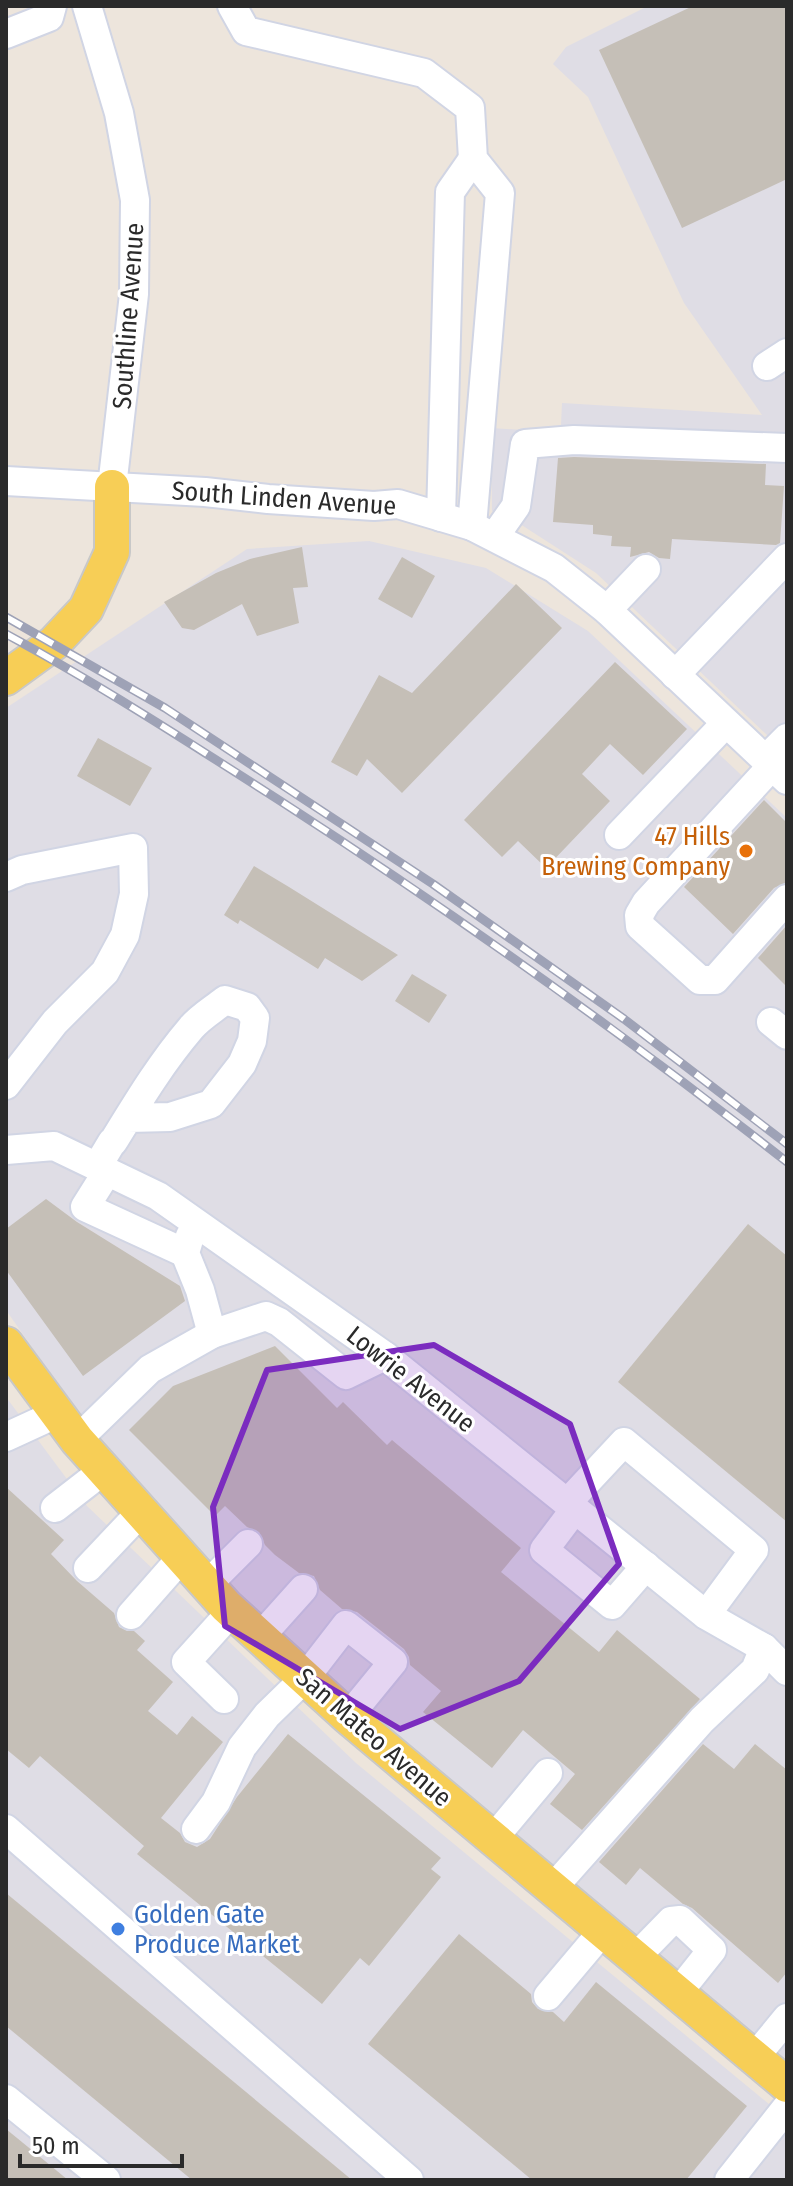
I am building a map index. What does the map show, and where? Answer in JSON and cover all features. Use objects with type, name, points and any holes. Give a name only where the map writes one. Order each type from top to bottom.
[{"type":"main road","points":[[6,678],[54,643],[86,609],[112,552],[112,487]]},
{"type":"main road","name":"San Mateo Avenue","points":[[10,1358],[66,1427],[232,1611],[348,1717],[787,2085]]},
{"type":"street","points":[[6,34],[49,17],[52,6]]},
{"type":"street","name":"Southline Avenue","points":[[87,6],[119,113],[135,200],[134,294],[112,487]]},
{"type":"street","points":[[232,6],[246,31],[424,73],[470,108],[473,159],[500,193],[483,531]]},
{"type":"street","points":[[441,517],[450,192],[473,159]]},
{"type":"street","points":[[483,531],[516,506],[525,444],[574,440],[787,448]]},
{"type":"street","name":"South Linden Avenue","points":[[6,481],[205,492],[374,506],[398,504],[483,531],[554,568],[607,610],[775,769]]},
{"type":"street","points":[[675,675],[787,558]]},
{"type":"street","points":[[607,610],[646,569]]},
{"type":"street","points":[[619,835],[726,723]]},
{"type":"street","points":[[787,738],[775,769],[646,903],[639,915],[640,926],[700,980],[715,980],[787,899]]},
{"type":"street","points":[[6,877],[22,870],[133,848],[134,894],[125,935],[105,972],[55,1022],[6,1085]]},
{"type":"street","points":[[128,1118],[170,1117],[211,1104],[242,1064],[252,1041],[255,1018],[247,1007],[225,1000],[193,1025],[153,1077],[128,1118],[85,1207],[185,1253]]},
{"type":"street","name":"Lowrie Avenue","points":[[8,1142],[54,1146],[158,1196],[385,1356],[706,1615],[764,1648],[787,1671]]},
{"type":"street","points":[[195,1222],[185,1253],[200,1290],[212,1334]]},
{"type":"street","points":[[279,1322],[300,1296]]},
{"type":"street","points":[[6,1437],[66,1427],[150,1369],[212,1334],[266,1316],[279,1322],[346,1375],[385,1356]]},
{"type":"street","points":[[646,1566],[612,1605],[544,1550],[571,1506],[624,1442],[754,1550],[706,1615]]},
{"type":"street","points":[[55,1508],[104,1470]]},
{"type":"street","points":[[88,1568],[141,1512]]},
{"type":"street","points":[[207,1585],[248,1544]]},
{"type":"street","points":[[131,1615],[182,1557]]},
{"type":"street","points":[[260,1637],[303,1589]]},
{"type":"street","points":[[224,1699],[186,1662],[232,1611]]},
{"type":"street","points":[[196,1829],[216,1802],[242,1747],[267,1715],[305,1678],[346,1625],[393,1662],[348,1717]]},
{"type":"street","points":[[552,1889],[702,1720],[755,1670],[764,1648]]},
{"type":"street","points":[[493,1839],[548,1773]]},
{"type":"street","points":[[6,1829],[409,2180]]},
{"type":"street","points":[[634,1959],[671,1921],[680,1920],[712,1950],[677,1994]]},
{"type":"street","points":[[548,1996],[602,1932]]},
{"type":"street","points":[[754,2058],[787,2018]]},
{"type":"street","points":[[6,2099],[106,2180]]},
{"type":"street","points":[[729,2180],[787,2107]]},
{"type":"highlighted area","points":[[434,1345],[570,1424],[619,1564],[519,1681],[400,1729],[225,1626],[213,1507],[267,1370]]},
{"type":"shaded area","points":[[648,6],[787,6],[787,754],[596,573],[503,513],[492,511],[491,428],[556,432],[561,425],[562,403],[762,415],[684,303],[588,97],[553,64],[566,47]]},
{"type":"shaded area","points":[[369,541],[486,568],[588,631],[787,818],[787,2064],[481,1816],[239,1601],[70,1402],[6,1310],[6,708],[247,549]]},
{"type":"shaded area","points":[[6,1397],[87,1506],[356,1763],[787,2119],[787,2180],[6,2180]]},
{"type":"building","points":[[693,6],[787,6],[787,179],[682,228],[599,50]]},
{"type":"building","points":[[558,458],[766,464],[765,485],[784,486],[780,543],[672,539],[670,559],[659,558],[649,552],[630,557],[631,547],[611,546],[612,536],[593,534],[593,525],[553,522]]},
{"type":"building","points":[[302,547],[308,587],[293,588],[299,623],[257,636],[242,604],[194,630],[182,628],[164,602],[216,573],[250,559]]},
{"type":"building","points":[[402,557],[435,576],[412,618],[378,599]]},
{"type":"building","points":[[516,584],[562,628],[402,793],[367,759],[357,776],[331,762],[379,675],[412,693]]},
{"type":"building","points":[[615,662],[687,729],[643,775],[610,744],[582,774],[610,801],[546,868],[518,841],[502,857],[464,820]]},
{"type":"building","points":[[98,738],[152,768],[130,806],[77,776]]},
{"type":"building","name":"47 Hills Brewing Company","points":[[764,800],[787,823],[787,882],[774,888],[733,934],[684,887]]},
{"type":"building","points":[[254,866],[398,955],[362,981],[325,958],[318,969],[240,920],[238,924],[224,915]]},
{"type":"building","points":[[787,925],[787,987],[758,958]]},
{"type":"building","points":[[412,974],[447,995],[429,1023],[395,1001]]},
{"type":"building","points":[[46,1199],[77,1222],[180,1286],[185,1301],[83,1376],[6,1270],[6,1229]]},
{"type":"building","points":[[748,1224],[787,1256],[787,1522],[618,1382]]},
{"type":"building","points":[[275,1346],[337,1408],[343,1402],[387,1445],[392,1440],[521,1548],[501,1572],[599,1652],[617,1630],[700,1699],[582,1830],[550,1804],[575,1774],[523,1730],[492,1768],[423,1712],[441,1691],[410,1665],[404,1649],[357,1612],[342,1609],[320,1590],[314,1576],[299,1573],[275,1555],[265,1545],[259,1532],[247,1527],[225,1506],[215,1516],[129,1430],[173,1386]]},
{"type":"building","points":[[6,1487],[64,1540],[51,1554],[114,1613],[119,1627],[134,1631],[145,1641],[137,1650],[173,1682],[148,1711],[177,1735],[192,1716],[223,1742],[161,1818],[180,1833],[185,1842],[197,1847],[210,1839],[237,1797],[288,1734],[441,1858],[431,1869],[441,1877],[369,1966],[360,1958],[322,2004],[137,1854],[144,1846],[40,1756],[29,1768],[6,1749]]},
{"type":"building","points":[[703,1744],[734,1769],[755,1744],[787,1770],[787,1972],[778,1983],[692,1908],[640,1868],[626,1885],[599,1862]]},
{"type":"building","points":[[6,1893],[352,2180],[192,2180],[6,2026]]},
{"type":"building","points":[[459,1934],[531,1994],[532,2002],[538,2009],[553,2012],[564,2022],[596,1982],[747,2106],[686,2180],[532,2180],[368,2044]]},
{"type":"building","points":[[6,2129],[28,2147],[68,2180],[6,2180]]},
{"type":"railway","points":[[6,617],[165,708],[433,884],[624,1019],[787,1144]]},
{"type":"railway","points":[[6,634],[182,738],[414,889],[603,1022],[787,1162]]},
{"type":"place","name":"47 Hills Brewing Company","points":[[746,851]]},
{"type":"place","name":"Golden Gate Produce Market","points":[[118,1929]]}]
